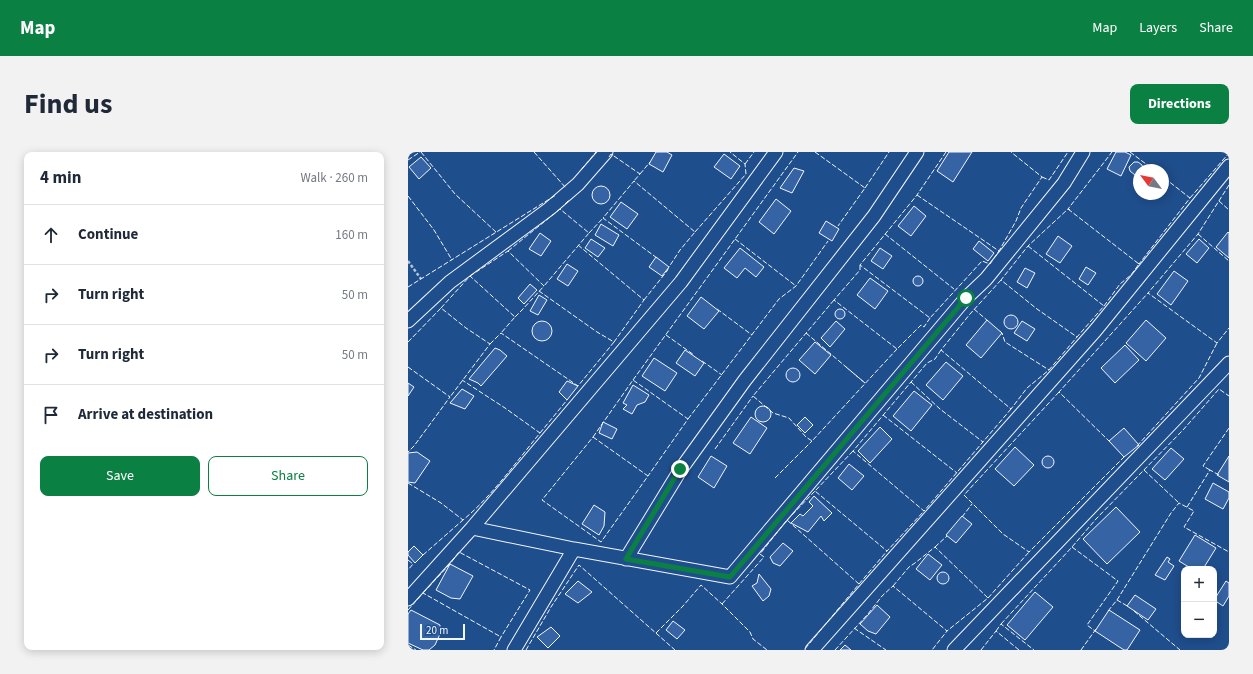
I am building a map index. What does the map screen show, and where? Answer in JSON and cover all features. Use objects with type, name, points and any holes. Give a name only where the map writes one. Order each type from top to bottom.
[{"type":"street","points":[[408,321],[450,282],[548,209],[578,184],[606,152]]},
{"type":"street","points":[[408,599],[472,528],[681,282],[776,152]]},
{"type":"street","points":[[626,559],[680,469],[745,380],[874,216],[917,152]]},
{"type":"street","points":[[472,528],[626,559],[730,577],[966,298],[986,280],[1064,183],[1083,152]]},
{"type":"street","points":[[812,650],[1095,331],[1229,166]]},
{"type":"street","points":[[954,650],[1229,363]]},
{"type":"street","points":[[514,650],[574,549]]},
{"type":"path","points":[[408,261],[421,280]]},
{"type":"building","points":[[656,152],[667,152],[672,155],[663,172],[649,164]]},
{"type":"building","points":[[949,152],[972,152],[953,182],[937,171]]},
{"type":"building","points":[[1116,152],[1125,152],[1131,155],[1121,176],[1107,169]]},
{"type":"building","points":[[724,154],[740,166],[731,179],[714,167]]},
{"type":"building","points":[[421,157],[431,168],[419,179],[409,167]]},
{"type":"building","points":[[1134,162],[1141,164],[1133,164],[1133,173],[1130,171],[1129,167]]},
{"type":"building","points":[[794,168],[804,171],[792,193],[780,188]]},
{"type":"building","points":[[601,186],[607,189],[610,195],[607,201],[601,204],[595,201],[592,195],[595,189]]},
{"type":"building","points":[[776,199],[791,211],[774,234],[759,222]]},
{"type":"building","points":[[621,202],[638,214],[627,229],[610,217]]},
{"type":"building","points":[[914,206],[926,216],[911,236],[898,226]]},
{"type":"building","points":[[826,221],[839,229],[832,241],[819,233]]},
{"type":"building","points":[[601,224],[619,235],[613,246],[595,235]]},
{"type":"building","points":[[1228,232],[1229,233],[1229,258],[1216,247]]},
{"type":"building","points":[[540,233],[551,241],[541,256],[529,249]]},
{"type":"building","points":[[1058,236],[1072,246],[1060,263],[1046,254]]},
{"type":"building","points":[[591,239],[605,248],[598,257],[585,248]]},
{"type":"building","points":[[1199,239],[1209,248],[1197,263],[1186,254]]},
{"type":"building","points":[[979,241],[994,253],[988,261],[973,249]]},
{"type":"building","points":[[740,248],[764,267],[756,277],[745,268],[737,278],[724,268]]},
{"type":"building","points":[[880,248],[892,256],[883,269],[871,261]]},
{"type":"building","points":[[656,257],[669,267],[662,276],[649,267]]},
{"type":"building","points":[[567,264],[578,271],[568,286],[557,279]]},
{"type":"building","points":[[1086,267],[1096,273],[1088,285],[1079,279]]},
{"type":"building","points":[[1025,268],[1035,273],[1027,288],[1017,282]]},
{"type":"building","points":[[1174,271],[1188,281],[1171,305],[1157,294]]},
{"type":"building","points":[[918,276],[923,281],[918,286],[913,281]]},
{"type":"building","points":[[870,278],[888,291],[875,309],[857,295]]},
{"type":"building","points":[[530,284],[537,290],[524,304],[518,298]]},
{"type":"building","points":[[539,295],[547,300],[538,315],[530,311]]},
{"type":"building","points":[[701,297],[719,311],[704,329],[687,316]]},
{"type":"building","points":[[840,309],[845,314],[840,319],[835,314]]},
{"type":"building","points":[[1011,315],[1016,317],[1018,322],[1016,327],[1011,329],[1006,327],[1004,322],[1006,317]]},
{"type":"building","points":[[987,320],[1002,333],[981,358],[966,345]]},
{"type":"building","points":[[1146,320],[1166,338],[1146,361],[1126,343]]},
{"type":"building","points":[[542,321],[549,324],[552,331],[549,338],[542,341],[535,338],[532,331],[535,324]]},
{"type":"building","points":[[836,321],[845,329],[830,347],[821,338]]},
{"type":"building","points":[[1022,321],[1035,329],[1027,341],[1014,333]]},
{"type":"building","points":[[815,342],[831,355],[815,374],[799,360]]},
{"type":"building","points":[[1125,345],[1139,360],[1115,383],[1101,368]]},
{"type":"building","points":[[495,348],[507,356],[481,386],[469,379]]},
{"type":"building","points":[[685,350],[704,363],[695,376],[676,363]]},
{"type":"building","points":[[654,358],[677,373],[665,391],[642,376]]},
{"type":"building","points":[[946,362],[963,376],[943,400],[926,385]]},
{"type":"building","points":[[793,368],[798,370],[800,375],[798,380],[793,382],[788,380],[786,375],[788,370]]},
{"type":"building","points":[[567,381],[578,386],[567,400],[559,392]]},
{"type":"building","points":[[408,383],[414,387],[408,396]]},
{"type":"building","points":[[633,385],[649,395],[645,402],[637,405],[632,414],[623,409],[627,405],[623,403]]},
{"type":"building","points":[[462,389],[474,396],[465,409],[450,403]]},
{"type":"building","points":[[914,391],[932,405],[911,431],[893,416]]},
{"type":"building","points":[[763,406],[770,411],[771,414],[766,421],[763,422],[756,417],[755,414],[760,407]]},
{"type":"building","points":[[751,417],[767,428],[750,454],[733,443]]},
{"type":"building","points":[[805,417],[813,425],[805,433],[797,425]]},
{"type":"building","points":[[603,422],[617,429],[612,439],[599,433]]},
{"type":"building","points":[[880,427],[892,439],[870,463],[858,451]]},
{"type":"building","points":[[1124,428],[1139,445],[1124,457],[1109,441]]},
{"type":"building","points":[[1015,447],[1034,465],[1014,486],[995,469]]},
{"type":"building","points":[[1171,448],[1184,459],[1165,480],[1152,469]]},
{"type":"building","points":[[417,452],[430,461],[415,483],[408,482],[408,453]]},
{"type":"building","points":[[711,456],[727,466],[714,488],[698,477]]},
{"type":"building","points":[[1048,456],[1052,458],[1054,462],[1052,466],[1048,468],[1044,466],[1042,462],[1044,458]]},
{"type":"building","points":[[1229,456],[1229,482],[1217,475]]},
{"type":"building","points":[[849,464],[864,476],[852,490],[838,478]]},
{"type":"building","points":[[1213,483],[1229,492],[1229,498],[1223,509],[1205,499]]},
{"type":"building","points":[[814,496],[832,513],[824,521],[821,516],[808,532],[791,523],[800,514],[803,516],[813,506],[809,502]]},
{"type":"building","points":[[594,505],[605,512],[604,526],[599,535],[582,524]]},
{"type":"building","points":[[1116,507],[1140,532],[1107,564],[1083,539]]},
{"type":"building","points":[[962,516],[972,524],[956,543],[946,535]]},
{"type":"building","points":[[1195,535],[1216,548],[1205,566],[1187,566],[1179,561]]},
{"type":"building","points":[[783,543],[793,551],[780,566],[773,563],[770,557]]},
{"type":"building","points":[[414,546],[423,555],[415,563],[408,555],[408,552]]},
{"type":"building","points":[[928,554],[942,565],[930,580],[916,569]]},
{"type":"building","points":[[1167,557],[1170,559],[1168,562],[1174,566],[1165,580],[1155,575]]},
{"type":"building","points":[[450,564],[473,576],[460,599],[451,598],[436,590]]},
{"type":"building","points":[[943,572],[947,574],[949,578],[947,582],[943,584],[939,582],[937,578],[939,574]]},
{"type":"building","points":[[759,574],[771,589],[769,596],[763,601],[752,586],[757,583]]},
{"type":"building","points":[[578,581],[592,592],[578,603],[565,594]]},
{"type":"building","points":[[1226,581],[1229,583],[1229,596],[1223,606],[1217,602],[1217,595]]},
{"type":"building","points":[[1035,592],[1053,607],[1025,640],[1007,625]]},
{"type":"building","points":[[1135,595],[1156,609],[1148,620],[1127,606]]},
{"type":"building","points":[[877,605],[890,617],[876,634],[868,631],[860,624]]},
{"type":"building","points":[[411,610],[440,625],[440,634],[435,645],[429,650],[423,650],[408,643],[408,614]]},
{"type":"building","points":[[1109,610],[1140,630],[1127,650],[1124,650],[1095,631]]},
{"type":"building","points":[[673,621],[685,630],[677,639],[666,630]]},
{"type":"building","points":[[551,627],[560,636],[548,648],[537,637]]},
{"type":"building","points":[[845,645],[851,650],[840,650]]},
{"type":"fence","points":[[408,160],[420,152]]},
{"type":"fence","points":[[421,152],[455,194],[496,232]]},
{"type":"fence","points":[[534,152],[566,188]]},
{"type":"fence","points":[[581,170],[596,152]]},
{"type":"fence","points":[[695,232],[746,174],[745,164],[730,152]]},
{"type":"fence","points":[[745,164],[754,152]]},
{"type":"fence","points":[[633,380],[798,152]]},
{"type":"fence","points":[[815,152],[865,188],[838,226]]},
{"type":"fence","points":[[865,188],[889,152]]},
{"type":"fence","points":[[946,152],[917,195],[860,265],[930,318],[982,261],[990,264],[999,251]]},
{"type":"fence","points":[[917,195],[999,251],[1016,221],[1021,208],[1042,177],[1011,152]]},
{"type":"fence","points":[[1042,177],[1049,180],[1068,152]]},
{"type":"fence","points":[[1070,210],[1068,209],[1112,152]]},
{"type":"fence","points":[[1130,152],[1146,164]]},
{"type":"fence","points":[[1190,198],[1229,153]]},
{"type":"fence","points":[[609,157],[611,154],[640,174],[633,182]]},
{"type":"fence","points":[[640,174],[650,162]]},
{"type":"fence","points":[[657,258],[603,218],[634,181],[695,232],[680,250],[669,267]]},
{"type":"fence","points":[[1138,263],[1139,264],[1190,198],[1169,182]]},
{"type":"fence","points":[[1229,185],[1198,234],[1148,293],[1217,343],[1229,328]]},
{"type":"fence","points":[[408,287],[556,195]]},
{"type":"fence","points":[[408,196],[434,230],[452,260]]},
{"type":"fence","points":[[560,209],[570,199]]},
{"type":"fence","points":[[1219,201],[1229,210]]},
{"type":"fence","points":[[508,251],[560,209],[589,233],[544,286]]},
{"type":"fence","points":[[1068,209],[1139,264],[1131,275],[1120,284],[1104,306],[1077,337],[1037,309],[1001,280],[1028,246],[1068,209]]},
{"type":"fence","points":[[589,233],[604,217]]},
{"type":"fence","points":[[885,234],[954,289]]},
{"type":"fence","points":[[1198,234],[1229,261]]},
{"type":"fence","points":[[735,239],[796,286]]},
{"type":"fence","points":[[688,419],[779,299],[796,286],[828,241]]},
{"type":"fence","points":[[578,245],[644,300],[614,342]]},
{"type":"fence","points":[[1028,246],[1104,306]]},
{"type":"fence","points":[[470,276],[508,251],[544,286],[515,317]]},
{"type":"fence","points":[[860,265],[860,270],[834,300],[897,349],[921,325],[924,327],[930,318]]},
{"type":"fence","points":[[644,300],[669,267]]},
{"type":"fence","points":[[441,308],[470,276],[515,317],[501,333]]},
{"type":"fence","points":[[1001,280],[970,314],[941,350],[1011,409],[1027,388],[1049,370],[1077,337]]},
{"type":"fence","points":[[490,344],[501,333],[578,386],[614,342],[597,332],[539,291]]},
{"type":"fence","points":[[1110,442],[1059,392],[1148,293]]},
{"type":"fence","points":[[834,300],[753,396],[773,413],[789,418],[806,437],[812,441],[897,349]]},
{"type":"fence","points":[[408,342],[441,308],[466,328],[490,344],[450,397]]},
{"type":"fence","points":[[717,309],[752,335]]},
{"type":"fence","points":[[974,309],[988,321]]},
{"type":"fence","points":[[1000,331],[1005,342],[1049,370]]},
{"type":"fence","points":[[806,333],[865,383],[846,367]]},
{"type":"fence","points":[[666,335],[694,355]]},
{"type":"fence","points":[[1137,446],[1199,378],[1217,343]]},
{"type":"fence","points":[[941,350],[935,359],[927,363],[853,451],[924,511],[1011,409]]},
{"type":"fence","points":[[702,361],[722,375]]},
{"type":"fence","points":[[408,367],[450,397],[408,452]]},
{"type":"fence","points":[[408,483],[441,503],[463,520],[494,490],[540,433],[462,380]]},
{"type":"fence","points":[[593,437],[633,380],[688,419],[648,476]]},
{"type":"fence","points":[[911,382],[940,409],[983,442]]},
{"type":"fence","points":[[1001,624],[1096,519],[1183,430],[1219,389],[1229,396]]},
{"type":"fence","points":[[1059,392],[964,495],[1003,534],[1029,552],[1124,457]]},
{"type":"fence","points":[[715,449],[753,396]]},
{"type":"fence","points":[[540,433],[567,400]]},
{"type":"fence","points":[[883,415],[957,473]]},
{"type":"fence","points":[[1210,470],[1203,466],[1229,428]]},
{"type":"fence","points":[[593,437],[648,476],[601,542],[542,500],[593,437]]},
{"type":"fence","points":[[775,478],[812,441]]},
{"type":"fence","points":[[853,451],[815,491],[887,551],[924,511]]},
{"type":"fence","points":[[1144,470],[1179,503]]},
{"type":"fence","points":[[1187,507],[1210,470],[1219,475]]},
{"type":"fence","points":[[787,520],[815,491],[816,492]]},
{"type":"fence","points":[[1117,600],[1171,513],[1179,503],[1194,511],[1184,527],[1229,552]]},
{"type":"fence","points":[[962,517],[972,504]]},
{"type":"fence","points":[[423,555],[463,520]]},
{"type":"fence","points":[[722,604],[764,557],[760,554],[787,520],[859,584],[804,650]]},
{"type":"fence","points":[[935,547],[947,536]]},
{"type":"fence","points":[[893,586],[909,567],[935,547],[988,598],[947,631]]},
{"type":"fence","points":[[1072,547],[1118,581],[1087,625],[1095,631]]},
{"type":"fence","points":[[859,584],[887,551]]},
{"type":"fence","points":[[423,593],[459,552],[530,590],[501,637]]},
{"type":"fence","points":[[988,598],[1029,552]]},
{"type":"fence","points":[[408,560],[413,564],[408,570]]},
{"type":"fence","points":[[526,650],[551,607],[579,565],[675,650]]},
{"type":"fence","points":[[656,633],[683,606],[701,585],[750,632],[753,639],[767,650]]},
{"type":"fence","points":[[835,650],[868,614],[882,596],[893,586],[947,631],[932,650]]},
{"type":"fence","points":[[408,610],[423,593],[501,637],[494,650]]},
{"type":"fence","points":[[1108,611],[1117,600],[1129,607]]},
{"type":"fence","points":[[1134,611],[1180,650]]},
{"type":"fence","points":[[996,631],[1001,624],[1034,650]]},
{"type":"fence","points":[[854,628],[886,650]]},
{"type":"fence","points":[[1081,650],[1096,629]]},
{"type":"fence","points":[[981,650],[996,631],[1019,650]]},
{"type":"fence","points":[[408,645],[416,650]]},
{"type":"route","points":[[680,469],[626,559],[730,577],[966,298]]}]
